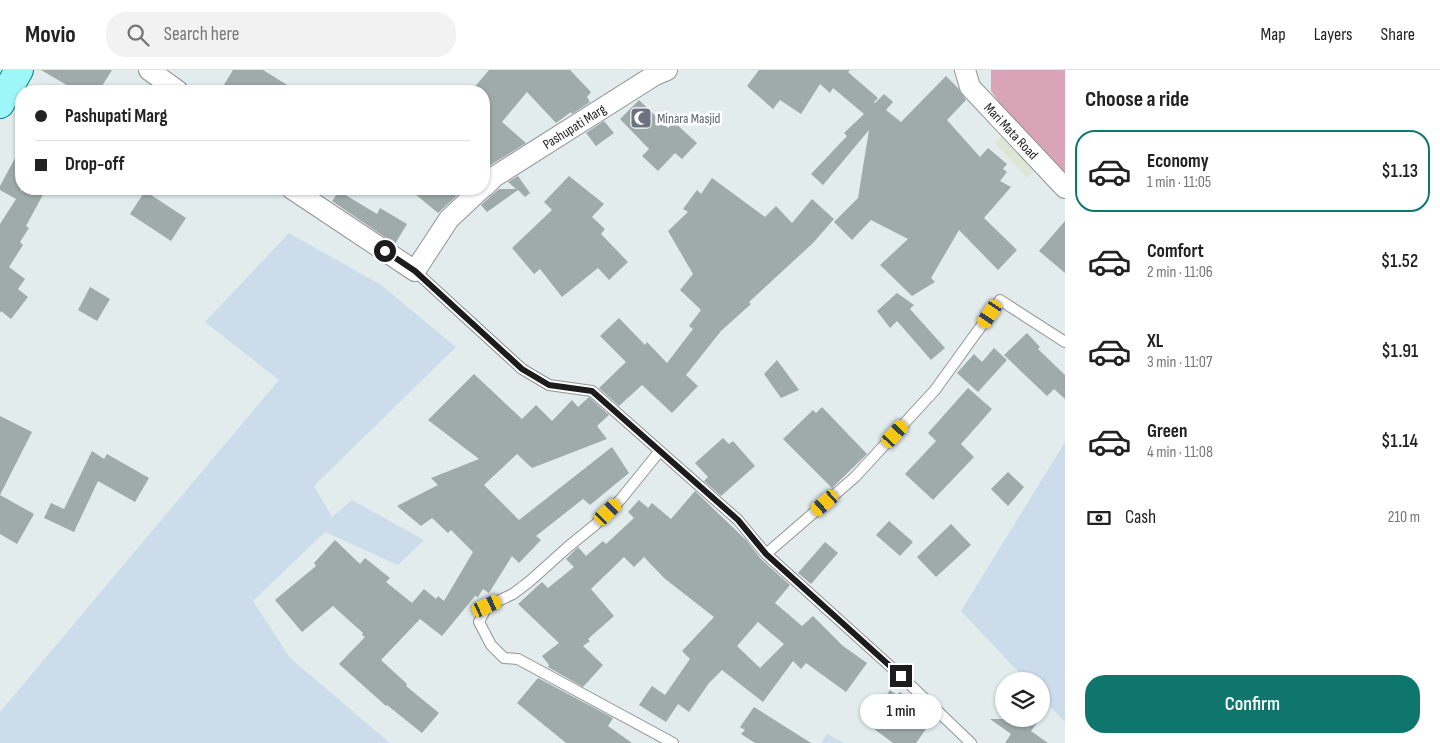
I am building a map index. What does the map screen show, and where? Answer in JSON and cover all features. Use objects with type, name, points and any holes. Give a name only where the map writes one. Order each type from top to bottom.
[{"type":"main road","points":[[0,104],[19,70]]},
{"type":"street","points":[[149,70],[170,85]]},
{"type":"street","name":"Mari Mata Road","points":[[965,70],[970,87],[1065,188]]},
{"type":"street","name":"Pashupati Marg","points":[[490,181],[658,72]]},
{"type":"street","points":[[301,195],[415,271]]},
{"type":"street","name":"Pashupati Marg","points":[[415,271],[449,218],[475,195]]},
{"type":"lane","points":[[415,271],[522,369],[549,385],[592,391],[738,520],[766,554],[971,743]]},
{"type":"lane","points":[[766,554],[862,470],[935,390],[1000,300],[1065,342]]},
{"type":"lane","points":[[659,452],[621,499],[595,525],[513,594],[487,606],[479,622],[491,645],[504,658],[518,659],[673,743]]},
{"type":"shaded area","points":[[991,70],[1065,70],[1065,173],[1004,109],[991,91]]},
{"type":"shaded area","points":[[1008,131],[1040,166],[1027,178],[995,143]]},
{"type":"shaded area","points":[[289,233],[381,285],[456,347],[314,486],[332,517],[352,500],[424,540],[398,565],[325,532],[253,601],[290,658],[390,743],[0,743],[0,712],[279,380],[205,322]]},
{"type":"shaded area","points":[[1065,442],[1065,722],[1050,706],[1050,672],[1019,672],[961,611]]},
{"type":"shaded area","points":[[827,734],[844,743],[821,743]]},
{"type":"building","points":[[41,70],[112,70],[103,85],[67,85]]},
{"type":"building","points":[[233,70],[263,70],[287,85],[224,85]]},
{"type":"building","points":[[489,70],[570,70],[591,92],[587,97],[590,102],[556,123],[527,92],[502,122],[526,143],[490,165],[490,85],[476,85]]},
{"type":"building","points":[[759,70],[850,70],[848,72],[878,98],[875,103],[884,94],[893,102],[886,110],[901,122],[946,76],[958,88],[966,100],[947,120],[980,157],[988,148],[1007,164],[1003,169],[1007,172],[1000,181],[1011,187],[984,218],[1017,250],[998,270],[959,230],[931,278],[935,282],[912,296],[880,265],[908,239],[871,220],[852,240],[834,222],[858,198],[869,130],[823,185],[811,174],[847,136],[844,133],[864,114],[833,88],[830,93],[820,84],[801,114],[780,100],[773,109],[747,86]]},
{"type":"building","points":[[639,100],[668,128],[674,122],[697,143],[682,159],[675,153],[658,171],[642,156],[649,149],[620,119]]},
{"type":"building","points":[[604,121],[614,133],[596,146],[586,133]]},
{"type":"building","points":[[15,158],[15,195],[43,195],[26,226],[29,228],[20,242],[23,245],[9,267],[25,279],[18,289],[28,297],[11,319],[1,311],[0,313],[0,224],[16,199],[0,190],[0,186]]},
{"type":"building","points":[[518,176],[530,193],[525,197],[518,190],[487,212],[481,205],[499,189],[516,189],[508,182]]},
{"type":"building","points":[[569,176],[604,204],[592,217],[605,229],[601,234],[628,262],[609,280],[598,268],[562,297],[540,269],[534,274],[512,248],[552,210],[544,202]]},
{"type":"building","points":[[712,178],[765,217],[776,206],[792,223],[812,199],[834,219],[813,243],[749,302],[751,304],[721,331],[686,375],[698,386],[672,413],[642,385],[619,406],[599,388],[626,362],[600,336],[619,318],[645,345],[647,342],[667,363],[693,329],[689,326],[701,310],[680,290],[693,274],[668,231],[688,212],[683,209],[697,190],[701,194]]},
{"type":"building","points":[[142,195],[151,195],[186,218],[171,241],[130,214]]},
{"type":"building","points":[[336,195],[346,195],[377,214],[380,208],[407,224],[395,244],[332,201]]},
{"type":"building","points":[[416,195],[458,195],[438,213]]},
{"type":"building","points":[[1065,221],[1065,273],[1039,251]]},
{"type":"building","points":[[90,287],[110,299],[97,321],[78,310]]},
{"type":"building","points":[[897,293],[914,305],[910,309],[945,348],[931,360],[897,321],[890,328],[877,311]]},
{"type":"building","points":[[1027,333],[1040,347],[1038,349],[1065,375],[1065,399],[1054,389],[1047,396],[1004,355]]},
{"type":"building","points":[[994,348],[1007,360],[978,392],[957,373],[974,354],[982,362]]},
{"type":"building","points":[[777,360],[799,390],[781,398],[764,374]]},
{"type":"building","points":[[474,374],[522,419],[536,405],[552,421],[572,400],[578,407],[589,397],[609,415],[597,426],[607,439],[532,468],[517,454],[484,485],[519,520],[612,447],[629,473],[590,505],[583,499],[536,536],[541,540],[519,563],[512,556],[489,593],[483,589],[478,597],[475,596],[442,636],[420,619],[381,660],[407,684],[406,686],[439,713],[422,733],[386,706],[339,664],[365,637],[362,635],[363,633],[333,606],[302,632],[275,600],[316,566],[314,563],[335,540],[360,564],[365,558],[390,578],[386,582],[412,603],[424,589],[436,599],[438,596],[444,601],[473,552],[451,530],[448,533],[432,518],[421,526],[397,506],[438,485],[431,478],[479,459],[428,420]]},
{"type":"building","points":[[968,388],[992,409],[961,444],[974,457],[933,500],[905,474],[936,441],[928,433]]},
{"type":"building","points":[[822,407],[867,454],[832,488],[783,439],[813,410],[816,413]]},
{"type":"building","points":[[0,416],[32,432],[0,495]]},
{"type":"building","points":[[723,438],[729,444],[733,441],[755,466],[721,496],[704,481],[708,477],[695,463]]},
{"type":"building","points":[[92,451],[104,459],[107,454],[149,478],[135,502],[98,481],[74,532],[44,518],[51,503],[64,509]]},
{"type":"building","points":[[1008,472],[1024,487],[1008,506],[991,489]]},
{"type":"building","points":[[695,491],[746,540],[761,559],[790,585],[775,603],[802,626],[813,616],[843,646],[867,663],[846,692],[806,663],[801,669],[793,661],[763,702],[722,670],[709,683],[689,712],[678,704],[666,722],[639,705],[652,686],[665,695],[690,659],[682,651],[714,617],[664,578],[644,557],[634,567],[624,557],[591,589],[614,616],[588,639],[590,641],[583,646],[603,665],[583,687],[548,667],[549,665],[542,656],[559,643],[518,604],[542,582],[548,588],[574,567],[566,559],[578,547],[586,556],[603,541],[606,544],[634,518],[628,512],[639,500],[648,508],[652,503],[671,519]],"holes":[[[758,622],[784,644],[760,668],[737,646]]]},
{"type":"building","points":[[0,495],[34,514],[17,544],[0,534]]},
{"type":"building","points":[[889,521],[913,542],[900,556],[876,535]]},
{"type":"building","points":[[951,524],[971,545],[936,577],[917,557]]},
{"type":"building","points":[[825,542],[838,553],[811,584],[798,573]]},
{"type":"building","points":[[538,678],[613,718],[608,726],[632,743],[566,743],[517,703]]},
{"type":"building","points":[[890,690],[897,695],[900,692],[915,702],[911,708],[931,722],[916,743],[893,743],[866,723]]},
{"type":"building","points":[[754,707],[811,743],[755,743],[741,734],[745,730],[740,727]]},
{"type":"building","points":[[1001,727],[1034,727],[1031,731],[1048,743],[1005,743],[1011,734]]},
{"type":"place","name":"Minara Masjid","points":[[641,118]]},
{"type":"route","points":[[385,251],[415,271],[522,369],[549,385],[592,391],[738,520],[766,554],[901,676]]}]
